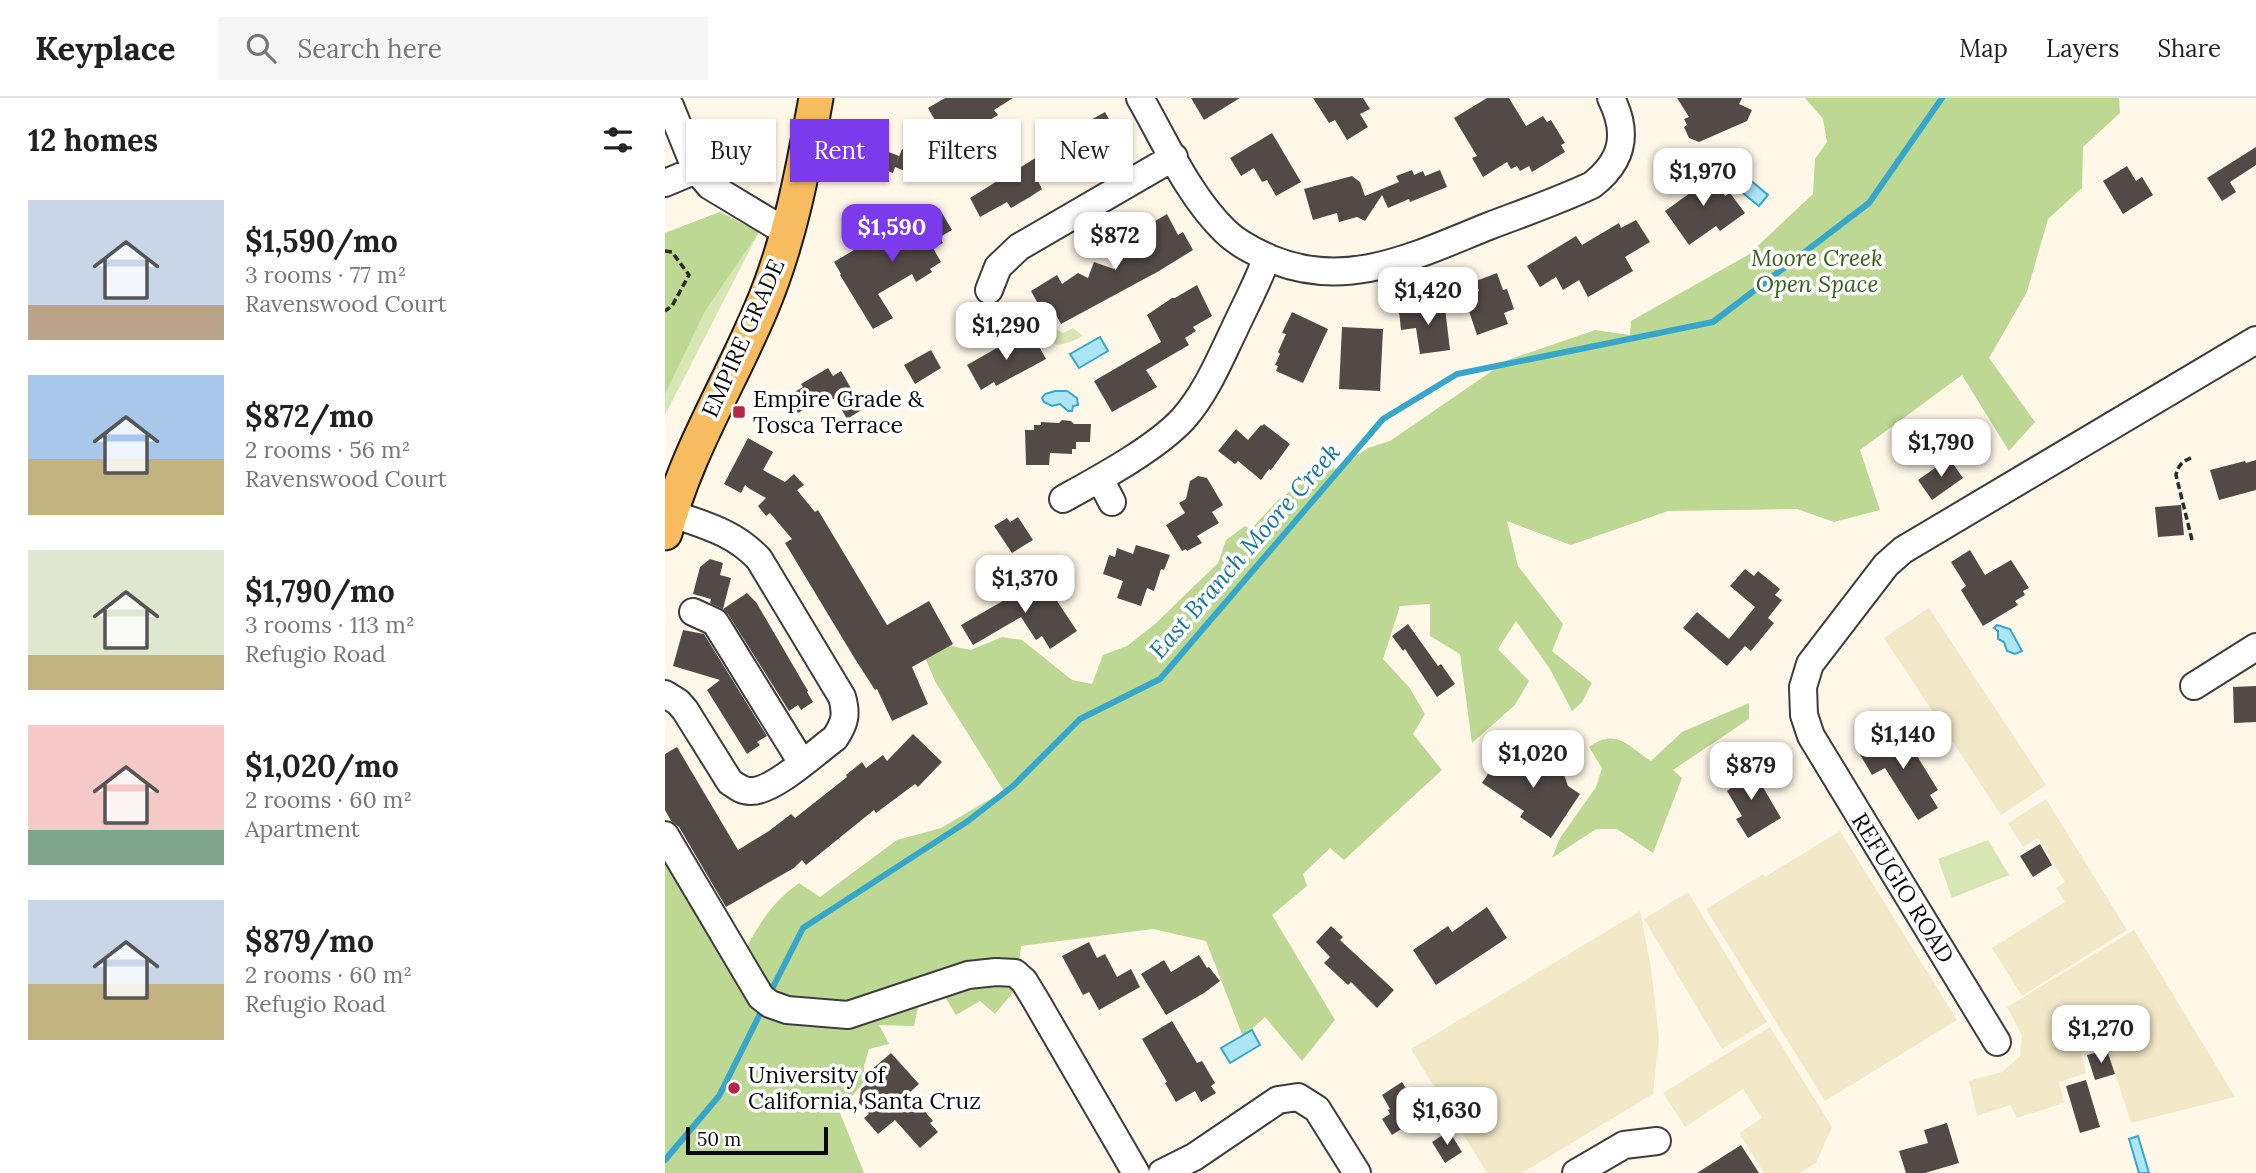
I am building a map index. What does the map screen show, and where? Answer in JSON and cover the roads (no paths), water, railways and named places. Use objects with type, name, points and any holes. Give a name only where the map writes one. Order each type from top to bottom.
[{"type":"main road","name":"EMPIRE GRADE","points":[[668,523],[684,471],[762,309],[789,231],[816,98]]},
{"type":"street","points":[[1140,98],[1199,201],[1226,232],[1243,245],[1267,257],[1314,272],[1357,272],[1405,260],[1592,186],[1607,173],[1619,154],[1622,134],[1618,113],[1611,98]]},
{"type":"street","points":[[665,108],[670,106],[686,145]]},
{"type":"street","points":[[989,290],[998,267],[1019,247],[1174,157]]},
{"type":"street","points":[[665,183],[686,174]]},
{"type":"street","points":[[706,182],[773,224],[789,231]]},
{"type":"street","points":[[1063,499],[1106,490],[1183,419],[1203,392],[1217,366],[1267,257]]},
{"type":"street","name":"REFUGIO ROAD","points":[[1997,1042],[1811,736],[1804,715],[1803,687],[1810,664],[1886,565],[1903,550],[2256,340]]},
{"type":"street","points":[[665,694],[685,710],[730,782],[740,789],[751,791],[772,785],[835,738],[842,728],[846,713],[842,697],[759,559],[733,536],[668,523]]},
{"type":"street","points":[[693,612],[715,622],[802,763]]},
{"type":"street","points":[[2194,685],[2256,647]]},
{"type":"street","points":[[665,835],[761,997],[770,1004],[786,1010],[848,1015],[968,975],[1015,973],[1024,981],[1035,999],[1136,1173]]},
{"type":"street","points":[[1162,1173],[1194,1157],[1278,1100],[1298,1097],[1317,1109],[1357,1173]]},
{"type":"street","points":[[1587,1170],[1624,1145],[1657,1141]]},
{"type":"water","points":[[1743,174],[1768,195],[1759,206],[1733,185]]},
{"type":"water","points":[[1100,337],[1108,351],[1079,368],[1070,354]]},
{"type":"water","points":[[1067,391],[1077,398],[1078,405],[1068,411],[1060,404],[1052,406],[1044,402],[1042,398],[1045,394]]},
{"type":"water","points":[[1997,625],[2010,629],[2022,651],[2015,654],[2007,651],[2004,642],[1998,639],[1998,631],[1994,628]]},
{"type":"water","points":[[1252,1030],[1260,1045],[1230,1063],[1221,1048]]},
{"type":"water","points":[[2138,1136],[2149,1173],[2139,1173],[2129,1139]]},
{"type":"waterway","name":"East Branch Moore Creek","points":[[768,997],[803,928],[968,821],[1013,786],[1080,719],[1160,679],[1383,419],[1457,374],[1713,322],[1869,203],[1942,98]]},
{"type":"waterway","name":"East Branch Moore Creek","points":[[665,1160],[719,1096],[764,1006]]},
{"type":"place","name":"Empire Grade & Tosca Terrace","points":[[739,412]]},
{"type":"place","name":"University of California, Santa Cruz","points":[[734,1088]]},
{"type":"park label","name":"Moore Creek Open Space","points":[[1817,271]]}]
